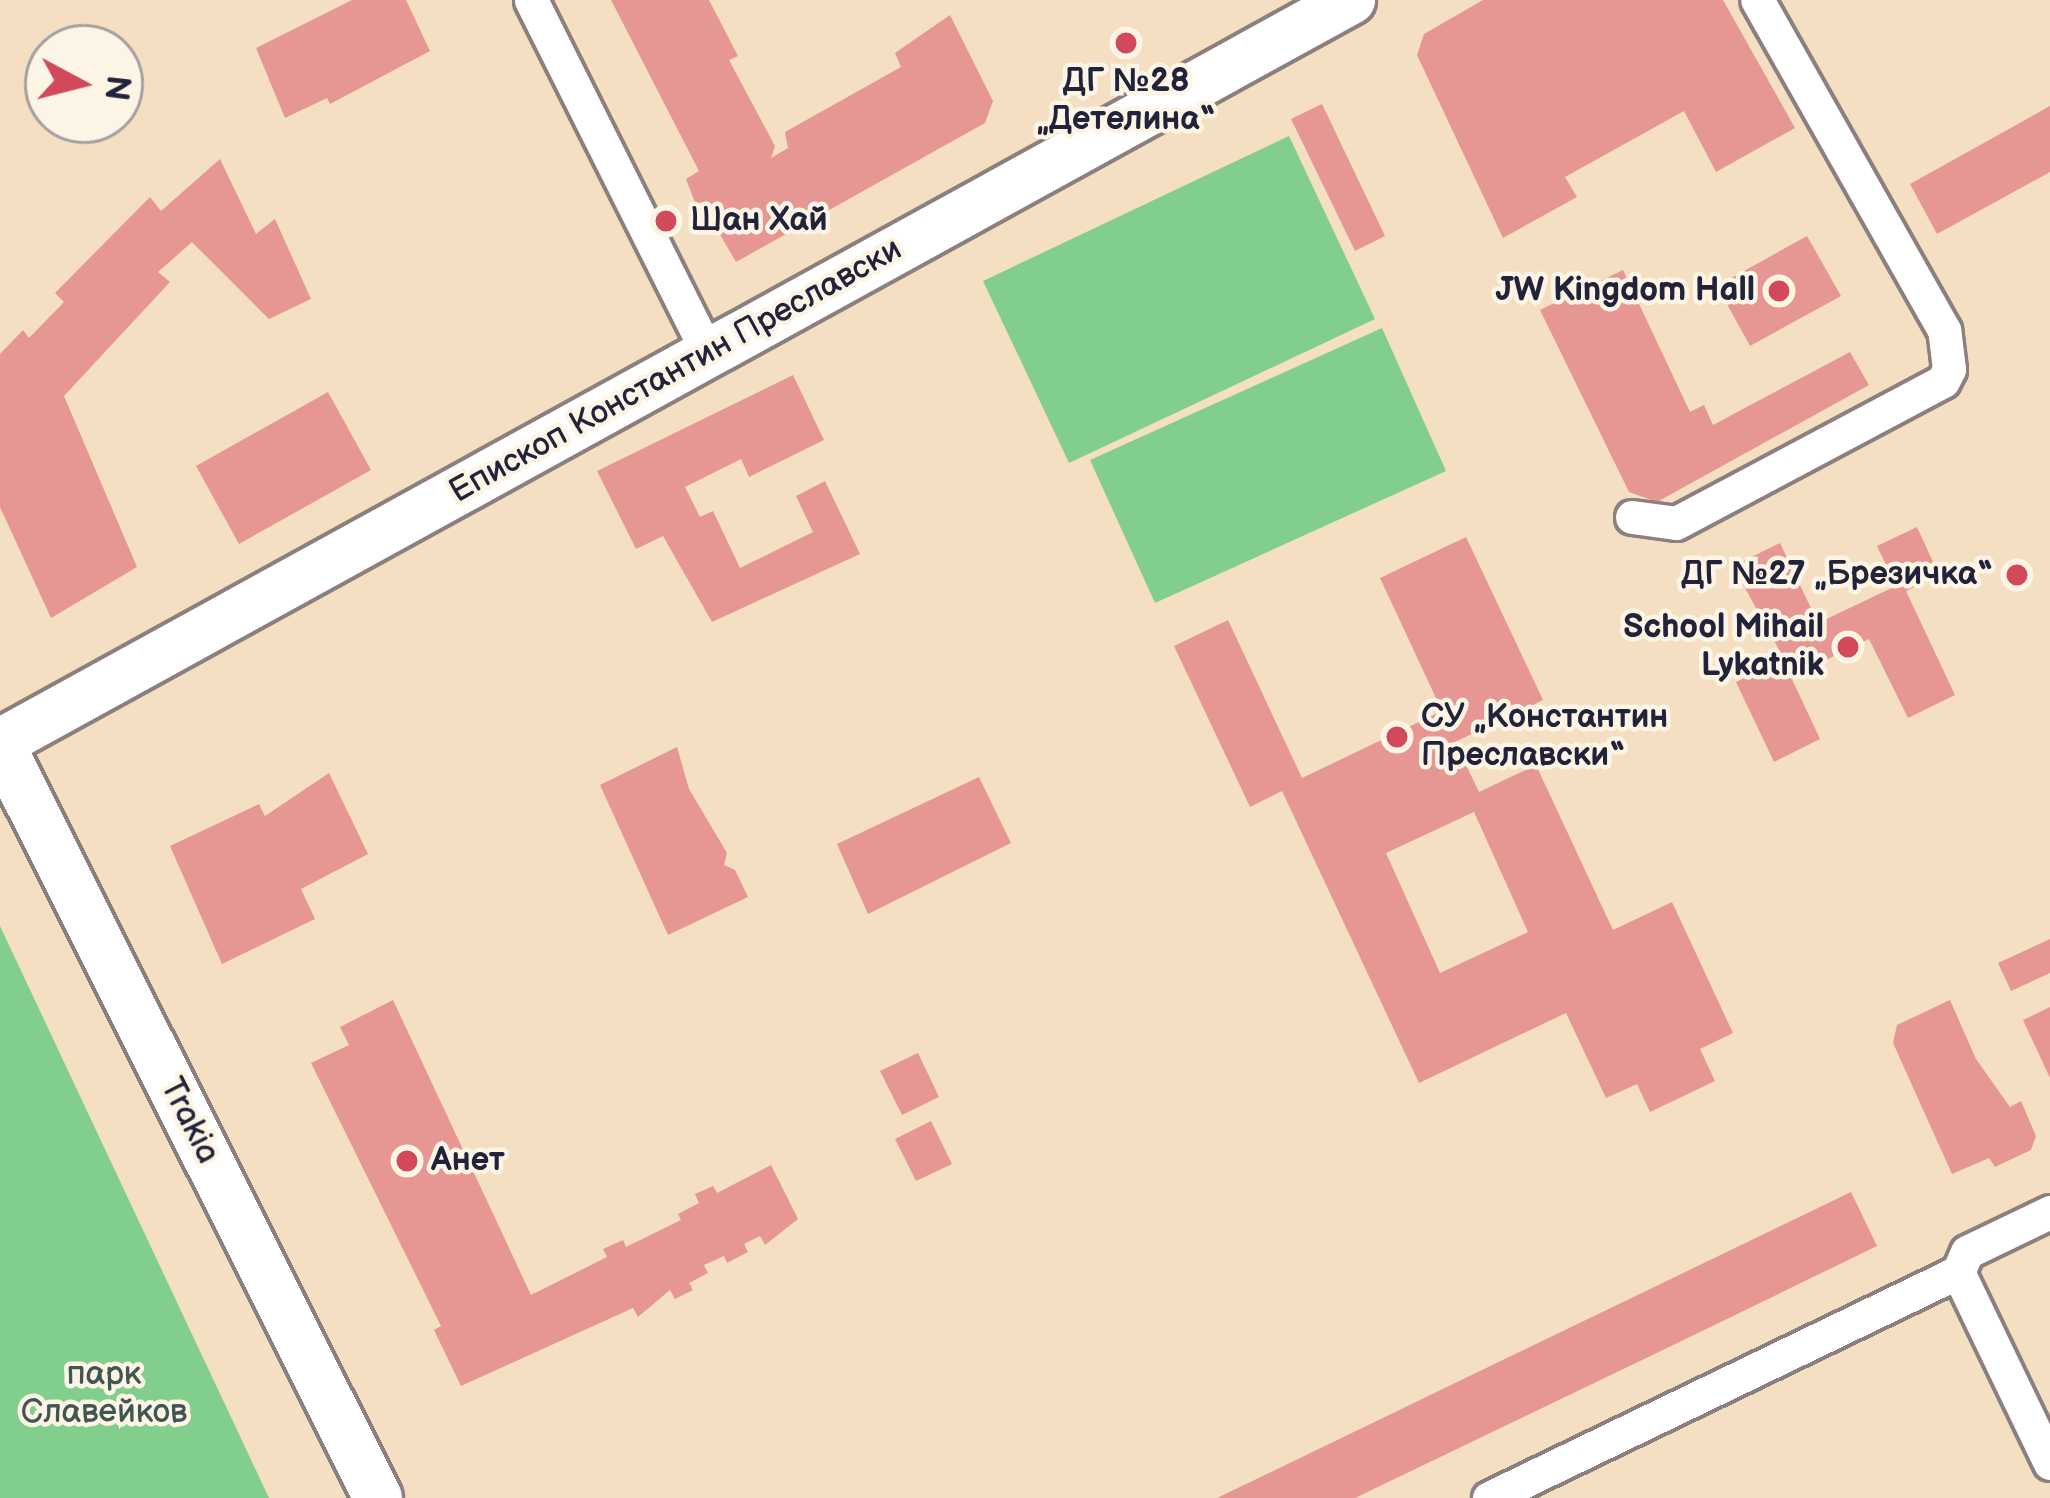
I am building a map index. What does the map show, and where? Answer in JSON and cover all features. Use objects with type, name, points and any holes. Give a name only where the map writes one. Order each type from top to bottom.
[{"type":"street","points":[[532,0],[708,353]]},
{"type":"street","name":"Епископ Константин Преславски","points":[[0,743],[1351,0]]},
{"type":"street","points":[[1632,517],[1676,523],[1943,381],[1952,352],[1944,330],[1757,0]]},
{"type":"street","name":"Trakia","points":[[0,743],[378,1498]]},
{"type":"street","points":[[1489,1498],[1958,1272],[1967,1252],[2050,1212]]},
{"type":"street","points":[[1958,1272],[2050,1462]]},
{"type":"green space","points":[[1289,136],[1375,319],[1069,463],[983,281]]},
{"type":"green space","points":[[1382,328],[1446,471],[1155,603],[1090,460]]},
{"type":"green space","name":"парк Славейков","points":[[0,926],[269,1498],[0,1498]]},
{"type":"building","points":[[352,0],[406,0],[430,51],[330,104],[327,98],[285,118],[256,48]]},
{"type":"building","points":[[611,0],[709,0],[738,56],[729,60],[775,146],[771,158],[788,148],[785,132],[901,67],[895,53],[950,15],[993,101],[985,123],[736,262],[701,202],[696,205],[686,179],[699,171]]},
{"type":"building","points":[[1483,0],[1723,0],[1795,128],[1716,172],[1684,111],[1565,177],[1577,197],[1503,238],[1417,55],[1424,34]]},
{"type":"building","points":[[1322,104],[1385,236],[1355,251],[1291,119]]},
{"type":"building","points":[[2050,106],[2050,172],[1937,234],[1910,184]]},
{"type":"building","points":[[220,159],[256,234],[275,219],[311,299],[269,319],[192,242],[158,272],[170,282],[64,396],[137,567],[51,618],[0,507],[0,354],[23,330],[29,338],[64,302],[55,293],[150,197],[161,211]]},
{"type":"building","name":"JW Kingdom Hall","points":[[1807,236],[1841,296],[1750,346],[1717,286]]},
{"type":"building","points":[[1623,270],[1690,412],[1704,405],[1713,425],[1850,352],[1869,385],[1657,502],[1629,492],[1540,310]]},
{"type":"building","points":[[793,375],[824,440],[749,477],[741,459],[685,487],[700,517],[713,511],[740,568],[813,532],[796,496],[825,481],[860,554],[712,622],[663,536],[636,549],[597,471]]},
{"type":"building","points":[[328,392],[371,470],[239,544],[196,466]]},
{"type":"building","points":[[1917,527],[1939,575],[1906,591],[1955,695],[1908,718],[1869,639],[1791,677],[1820,739],[1774,762],[1736,682],[1784,659],[1733,566],[1780,543],[1818,623],[1896,586],[1877,546]]},
{"type":"building","points":[[1466,537],[1543,700],[1455,742],[1479,792],[1536,765],[1613,930],[1672,902],[1733,1033],[1700,1049],[1715,1081],[1650,1112],[1637,1084],[1606,1098],[1566,1013],[1419,1083],[1282,791],[1250,807],[1174,646],[1228,620],[1302,778],[1442,711],[1380,578]],"holes":[[[1474,812],[1528,932],[1440,973],[1386,853]]]},
{"type":"building","points":[[677,747],[689,789],[727,853],[724,865],[735,870],[748,897],[668,935],[600,785]]},
{"type":"building","points":[[329,773],[368,854],[301,889],[315,919],[222,964],[170,846],[259,804],[265,816]]},
{"type":"building","points":[[979,777],[1011,843],[868,914],[837,844]]},
{"type":"building","points":[[2050,939],[2050,973],[2011,991],[1998,963]]},
{"type":"building","points":[[393,1000],[531,1295],[607,1257],[603,1249],[623,1240],[626,1247],[681,1220],[678,1214],[699,1203],[695,1194],[713,1186],[717,1193],[771,1165],[798,1219],[765,1245],[760,1236],[744,1244],[748,1252],[727,1263],[724,1256],[704,1265],[708,1273],[689,1283],[693,1290],[675,1299],[670,1290],[638,1317],[633,1308],[461,1386],[434,1330],[441,1326],[311,1063],[349,1045],[340,1027]]},
{"type":"building","points":[[1950,1000],[1976,1059],[2010,1107],[2021,1101],[2036,1136],[2031,1150],[1995,1167],[1989,1158],[1952,1174],[1893,1043],[1897,1025]]},
{"type":"building","points":[[2050,1007],[2050,1078],[2023,1020]]},
{"type":"building","points":[[918,1053],[939,1097],[902,1115],[880,1071]]},
{"type":"building","points":[[931,1121],[952,1164],[916,1181],[895,1139]]},
{"type":"building","points":[[1851,1192],[1877,1246],[1665,1349],[1355,1498],[1217,1498]]},
{"type":"place","name":"ДГ №28 „Детелина“","points":[[1126,43]]},
{"type":"place","name":"Шан Хай","points":[[666,221]]},
{"type":"place","name":"JW Kingdom Hall","points":[[1779,291]]},
{"type":"place","name":"ДГ №27 „Брезичка“","points":[[2017,575]]},
{"type":"place","name":"School Mihail Lykatnik","points":[[1848,647]]},
{"type":"place","name":"СУ „Константин Преславски“","points":[[1397,737]]},
{"type":"place","name":"Анет","points":[[407,1161]]}]
